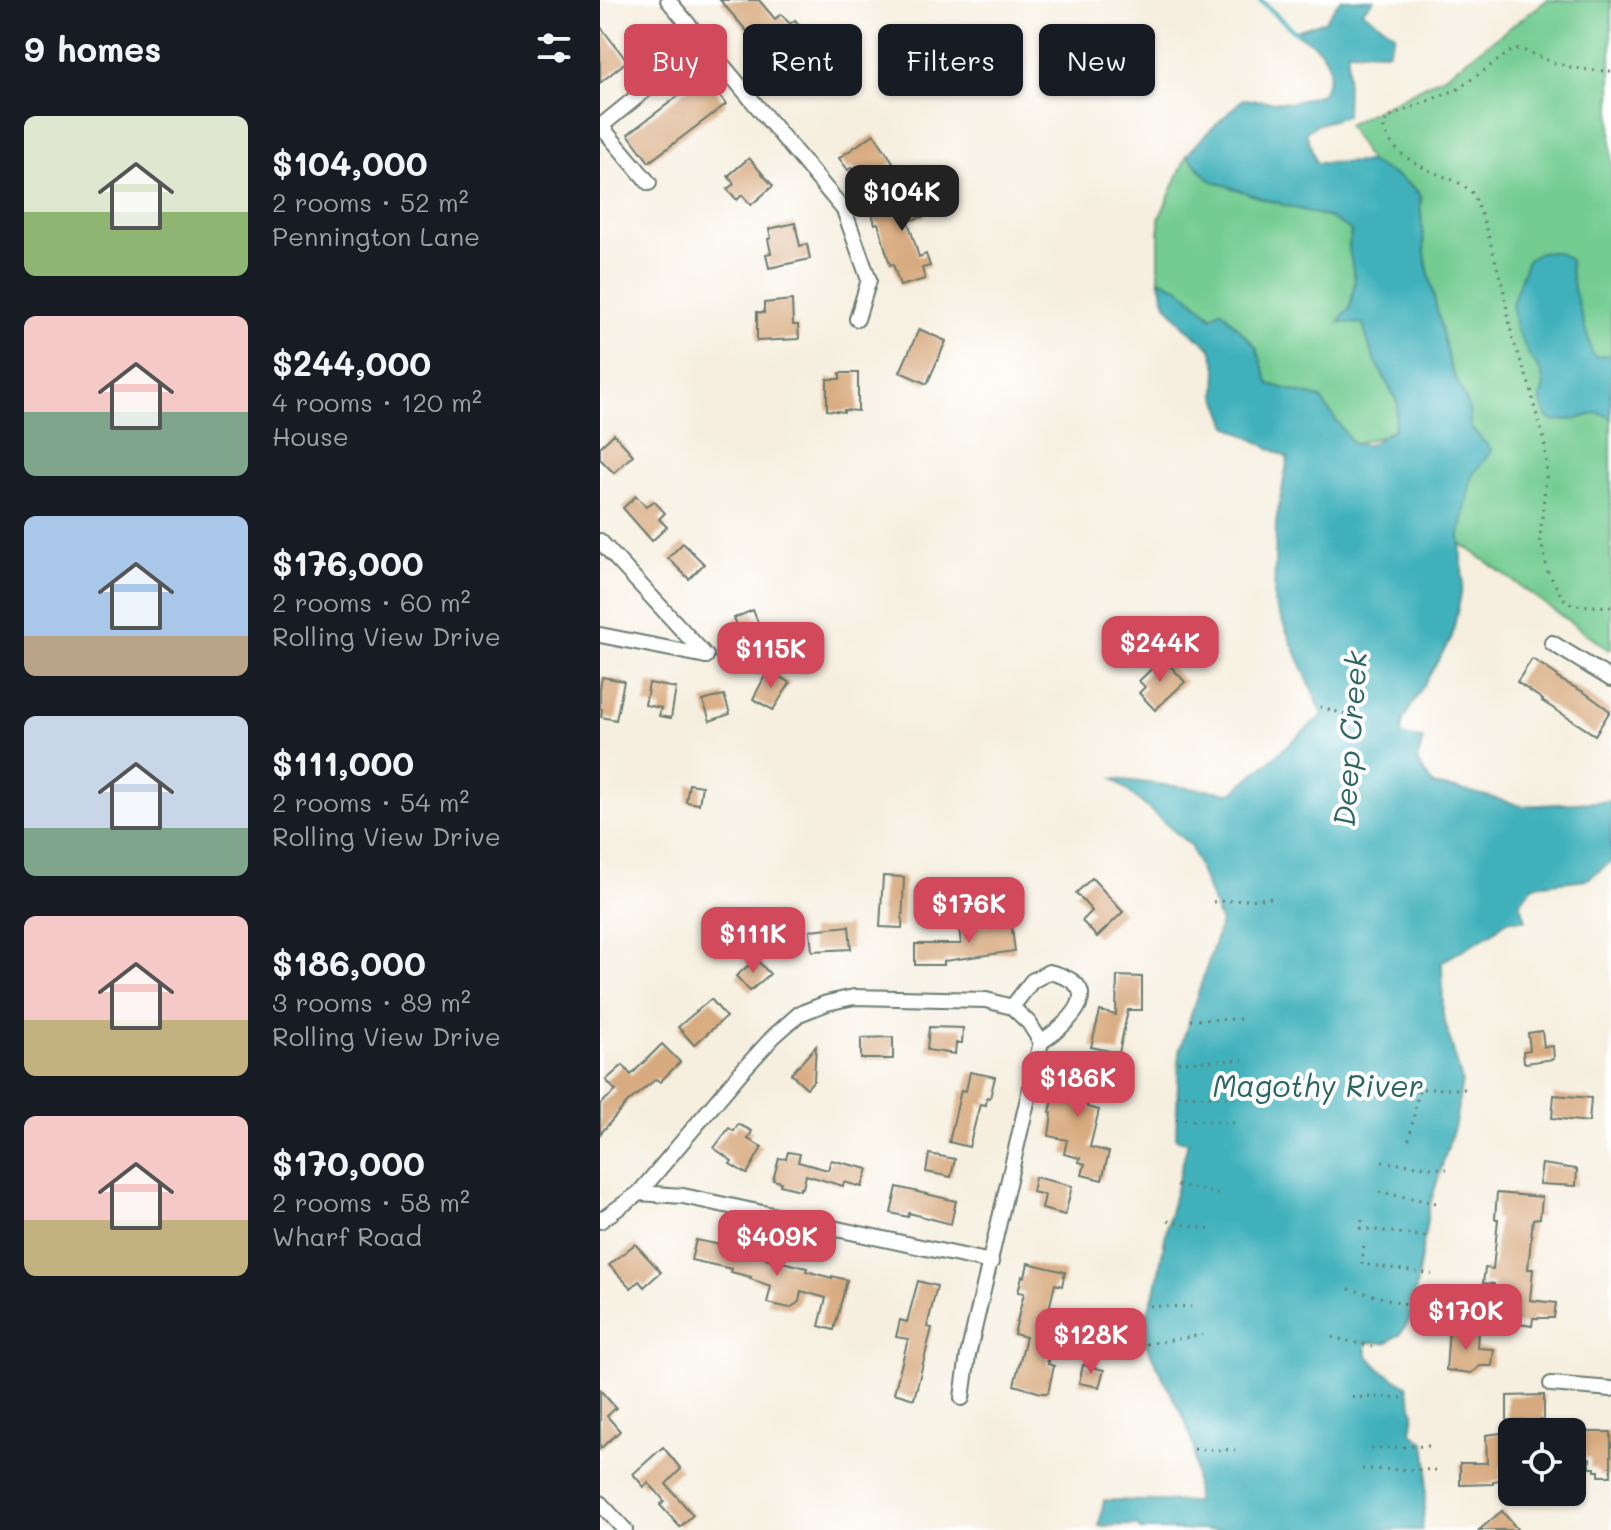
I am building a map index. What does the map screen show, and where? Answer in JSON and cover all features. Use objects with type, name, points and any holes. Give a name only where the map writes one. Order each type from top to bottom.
[{"type":"street","points":[[668,0],[688,24]]},
{"type":"street","points":[[727,71],[844,210],[869,280],[857,319]]},
{"type":"street","points":[[636,96],[600,125],[649,183]]},
{"type":"street","points":[[600,541],[706,656],[600,635]]},
{"type":"street","points":[[1552,643],[1611,679]]},
{"type":"street","points":[[962,1398],[968,1355],[1041,1042],[1064,1026],[1077,1009],[1081,999],[1080,989],[1065,976],[1049,972],[1032,981],[1012,1007]]},
{"type":"street","points":[[600,1221],[639,1193],[741,1072],[799,1014],[854,997],[986,1000],[1012,1007],[1029,1023],[1041,1042]]},
{"type":"street","points":[[639,1193],[683,1196],[991,1262]]},
{"type":"street","points":[[1551,1384],[1611,1389]]},
{"type":"street","points":[[600,1503],[625,1530]]},
{"type":"path","points":[[1611,71],[1587,71],[1555,64],[1518,48],[1458,89],[1395,114],[1383,125],[1389,142],[1414,162],[1468,188],[1474,195],[1491,244],[1512,337],[1533,395],[1544,440],[1546,477],[1540,537],[1545,562],[1557,590],[1566,601],[1574,606],[1611,607]]},
{"type":"path","points":[[1320,707],[1352,716]]},
{"type":"path","points":[[1213,902],[1274,898]]},
{"type":"path","points":[[1190,1020],[1245,1019]]},
{"type":"path","points":[[1178,1062],[1243,1060]]},
{"type":"path","points":[[1409,1140],[1419,1089],[1470,1089]]},
{"type":"path","points":[[1177,1095],[1241,1098]]},
{"type":"path","points":[[1176,1119],[1237,1123]]},
{"type":"path","points":[[1382,1162],[1447,1169]]},
{"type":"path","points":[[1177,1185],[1222,1195]]},
{"type":"path","points":[[1379,1192],[1436,1203]]},
{"type":"path","points":[[1362,1220],[1360,1228],[1429,1237]]},
{"type":"path","points":[[1168,1221],[1210,1230]]},
{"type":"path","points":[[1364,1246],[1362,1264],[1432,1274]]},
{"type":"path","points":[[1349,1289],[1422,1308]]},
{"type":"path","points":[[1150,1306],[1191,1307]]},
{"type":"path","points":[[1146,1344],[1202,1335]]},
{"type":"path","points":[[1332,1337],[1372,1347]]},
{"type":"path","points":[[1352,1397],[1407,1398]]},
{"type":"path","points":[[1371,1448],[1430,1446]]},
{"type":"path","points":[[1194,1449],[1235,1450]]},
{"type":"path","points":[[1362,1469],[1439,1470]]},
{"type":"green space","points":[[1547,0],[1611,0],[1609,650],[1448,534],[1444,350],[1418,218],[1422,197],[1413,186],[1370,162],[1347,125],[1446,75]]},
{"type":"green space","points":[[1187,155],[1210,180],[1330,218],[1351,230],[1349,248],[1355,281],[1350,308],[1339,322],[1363,324],[1371,352],[1398,404],[1394,429],[1383,436],[1353,444],[1320,398],[1269,385],[1256,347],[1221,310],[1213,317],[1180,288],[1159,279],[1159,219]]},
{"type":"water","name":"Magothy River","points":[[1340,0],[1374,0],[1362,11],[1395,34],[1388,52],[1348,51],[1346,116],[1316,125],[1306,132],[1316,163],[1370,162],[1400,178],[1419,194],[1426,262],[1450,366],[1468,404],[1471,428],[1492,450],[1472,476],[1460,535],[1463,584],[1452,637],[1403,720],[1401,736],[1423,739],[1417,761],[1433,785],[1523,806],[1611,801],[1611,862],[1588,879],[1534,885],[1520,902],[1526,920],[1508,920],[1442,962],[1443,1015],[1462,1081],[1455,1124],[1429,1208],[1411,1318],[1400,1334],[1386,1343],[1366,1342],[1367,1355],[1381,1370],[1407,1386],[1414,1412],[1411,1432],[1425,1443],[1428,1468],[1422,1530],[1140,1530],[1137,1525],[1099,1526],[1104,1500],[1196,1502],[1194,1448],[1185,1420],[1140,1333],[1156,1288],[1168,1221],[1188,1142],[1176,1139],[1179,1052],[1221,923],[1190,845],[1114,779],[1232,793],[1323,715],[1274,602],[1276,522],[1288,458],[1228,426],[1216,395],[1217,368],[1211,348],[1184,326],[1166,304],[1159,279],[1180,288],[1212,317],[1221,310],[1256,347],[1269,384],[1320,398],[1353,444],[1369,445],[1394,429],[1398,404],[1371,352],[1363,324],[1338,322],[1350,308],[1355,281],[1349,248],[1351,230],[1330,218],[1210,180],[1187,155],[1243,99],[1291,103],[1322,94],[1329,75],[1327,60],[1312,43],[1293,32],[1325,21]]},
{"type":"water","points":[[1540,252],[1558,252],[1570,260],[1573,284],[1592,354],[1596,357],[1611,355],[1611,417],[1597,413],[1577,419],[1554,421],[1547,418],[1540,398],[1544,387],[1541,372],[1516,328],[1512,304],[1527,261]]},
{"type":"building","points":[[720,0],[759,0],[775,19],[781,14],[790,24],[743,24],[743,27]]},
{"type":"building","points":[[600,26],[624,57],[624,63],[600,83]]},
{"type":"building","points":[[678,96],[720,96],[726,104],[649,162],[628,134]]},
{"type":"building","points":[[874,134],[893,162],[888,165],[893,173],[868,190],[852,167],[848,170],[839,158]]},
{"type":"building","points":[[749,158],[773,186],[751,205],[742,195],[737,200],[727,189],[734,184],[728,176]]},
{"type":"building","points":[[922,188],[927,206],[922,207],[925,216],[908,221],[919,257],[926,254],[930,266],[922,268],[925,279],[900,286],[869,203]]},
{"type":"building","points":[[795,223],[800,246],[807,244],[810,259],[769,268],[766,254],[771,253],[769,229]]},
{"type":"building","points":[[792,300],[793,325],[798,325],[799,339],[757,341],[757,312],[764,313],[764,303]]},
{"type":"building","points":[[919,329],[946,341],[927,384],[900,372]]},
{"type":"building","points":[[840,373],[858,373],[858,411],[827,410],[827,379],[840,379]]},
{"type":"building","points":[[614,434],[633,455],[614,473],[600,459],[600,447]]},
{"type":"building","points":[[636,496],[646,507],[654,501],[665,513],[659,519],[667,527],[652,541],[623,508]]},
{"type":"building","points":[[683,543],[704,564],[689,579],[668,558]]},
{"type":"building","points":[[753,610],[763,635],[745,643],[734,618]]},
{"type":"building","points":[[1163,658],[1185,682],[1155,710],[1139,693],[1145,687],[1139,681]]},
{"type":"building","points":[[1532,659],[1610,711],[1595,735],[1517,682]]},
{"type":"building","points":[[768,670],[790,683],[773,710],[753,699]]},
{"type":"building","points":[[602,677],[624,681],[616,720],[601,717]]},
{"type":"building","points":[[649,683],[676,688],[671,718],[659,716],[661,708],[645,705]]},
{"type":"building","points":[[724,695],[730,714],[710,721],[703,701]]},
{"type":"building","points":[[689,784],[702,786],[699,804],[686,802]]},
{"type":"building","points":[[883,876],[904,877],[902,928],[880,927]]},
{"type":"building","points":[[1092,878],[1123,912],[1097,937],[1082,921],[1092,911],[1076,893]]},
{"type":"building","points":[[1011,921],[1015,951],[944,961],[944,965],[915,965],[915,944],[961,944],[959,928]]},
{"type":"building","points":[[849,926],[851,949],[812,951],[810,930]]},
{"type":"building","points":[[756,959],[770,974],[750,991],[736,976]]},
{"type":"building","points":[[1117,976],[1142,977],[1142,1010],[1128,1010],[1119,1053],[1091,1047],[1100,1011],[1116,1015]]},
{"type":"building","points":[[711,999],[726,1017],[694,1045],[678,1027]]},
{"type":"building","points":[[929,1027],[963,1028],[962,1043],[956,1043],[955,1054],[927,1050]]},
{"type":"building","points":[[1542,1031],[1544,1047],[1553,1046],[1554,1059],[1524,1062],[1523,1051],[1530,1050],[1528,1033]]},
{"type":"building","points":[[893,1037],[893,1059],[861,1059],[861,1038]]},
{"type":"building","points":[[662,1044],[680,1062],[660,1082],[656,1079],[628,1102],[600,1134],[600,1104],[616,1091],[606,1080],[623,1065],[631,1075]]},
{"type":"building","points":[[816,1046],[814,1080],[807,1088],[791,1074]]},
{"type":"building","points":[[1073,1055],[1095,1061],[1086,1104],[1099,1110],[1090,1147],[1109,1152],[1102,1180],[1082,1175],[1085,1164],[1079,1162],[1080,1158],[1064,1154],[1067,1140],[1049,1136],[1054,1096],[1063,1097]]},
{"type":"building","points":[[970,1072],[995,1077],[990,1098],[987,1097],[986,1105],[980,1104],[969,1147],[949,1142],[961,1090],[966,1091]]},
{"type":"building","points":[[1554,1095],[1591,1098],[1589,1122],[1552,1118]]},
{"type":"building","points":[[738,1124],[752,1131],[748,1139],[762,1147],[747,1174],[730,1164],[732,1161],[714,1148],[729,1128],[734,1131]]},
{"type":"building","points":[[788,1152],[800,1154],[798,1162],[828,1170],[831,1160],[868,1169],[862,1187],[844,1182],[843,1186],[806,1175],[800,1190],[780,1185],[781,1182],[773,1180],[779,1158],[786,1159]]},
{"type":"building","points":[[929,1154],[955,1159],[951,1177],[926,1172]]},
{"type":"building","points":[[1542,1164],[1577,1169],[1576,1186],[1539,1184]]},
{"type":"building","points":[[1035,1177],[1072,1186],[1065,1215],[1042,1209],[1045,1195],[1032,1192]]},
{"type":"building","points":[[897,1187],[956,1201],[951,1224],[909,1213],[908,1217],[891,1213]]},
{"type":"building","points":[[1497,1193],[1542,1197],[1540,1218],[1533,1219],[1528,1269],[1533,1269],[1530,1300],[1556,1303],[1554,1318],[1533,1318],[1532,1326],[1490,1320],[1494,1284],[1483,1283],[1485,1268],[1493,1269]]},
{"type":"building","points":[[696,1240],[766,1254],[765,1258],[847,1280],[834,1330],[819,1326],[826,1298],[801,1291],[799,1302],[790,1308],[767,1303],[771,1286],[731,1272],[732,1269],[691,1260]]},
{"type":"building","points":[[635,1244],[661,1272],[644,1287],[639,1281],[631,1288],[609,1265]]},
{"type":"building","points":[[1028,1263],[1065,1272],[1062,1286],[1055,1284],[1044,1330],[1053,1332],[1047,1361],[1054,1366],[1048,1393],[1014,1385],[1026,1337],[1014,1334],[1024,1293],[1018,1292]]},
{"type":"building","points":[[918,1281],[937,1286],[927,1327],[932,1328],[914,1399],[894,1393],[908,1339],[896,1337],[900,1320],[907,1322]]},
{"type":"building","points":[[1449,1329],[1478,1331],[1477,1348],[1494,1349],[1492,1366],[1480,1366],[1471,1373],[1446,1370]]},
{"type":"building","points":[[1083,1365],[1104,1370],[1099,1387],[1079,1383]]},
{"type":"building","points":[[600,1390],[616,1408],[607,1416],[620,1431],[600,1449]]},
{"type":"building","points":[[1544,1395],[1544,1418],[1507,1418],[1507,1396]]},
{"type":"building","points":[[1586,1432],[1611,1432],[1611,1476],[1599,1476],[1599,1471],[1590,1468],[1590,1458],[1586,1458]]},
{"type":"building","points":[[1498,1434],[1498,1480],[1493,1481],[1493,1484],[1460,1485],[1460,1463],[1487,1463],[1486,1435]]},
{"type":"building","points":[[663,1447],[681,1469],[666,1484],[693,1515],[680,1527],[660,1505],[664,1501],[657,1492],[648,1483],[644,1487],[633,1474]]},
{"type":"building","points":[[1502,1511],[1518,1530],[1479,1530]]},
{"type":"waterway","name":"Deep Creek","points":[[1260,0],[1296,33]]}]
